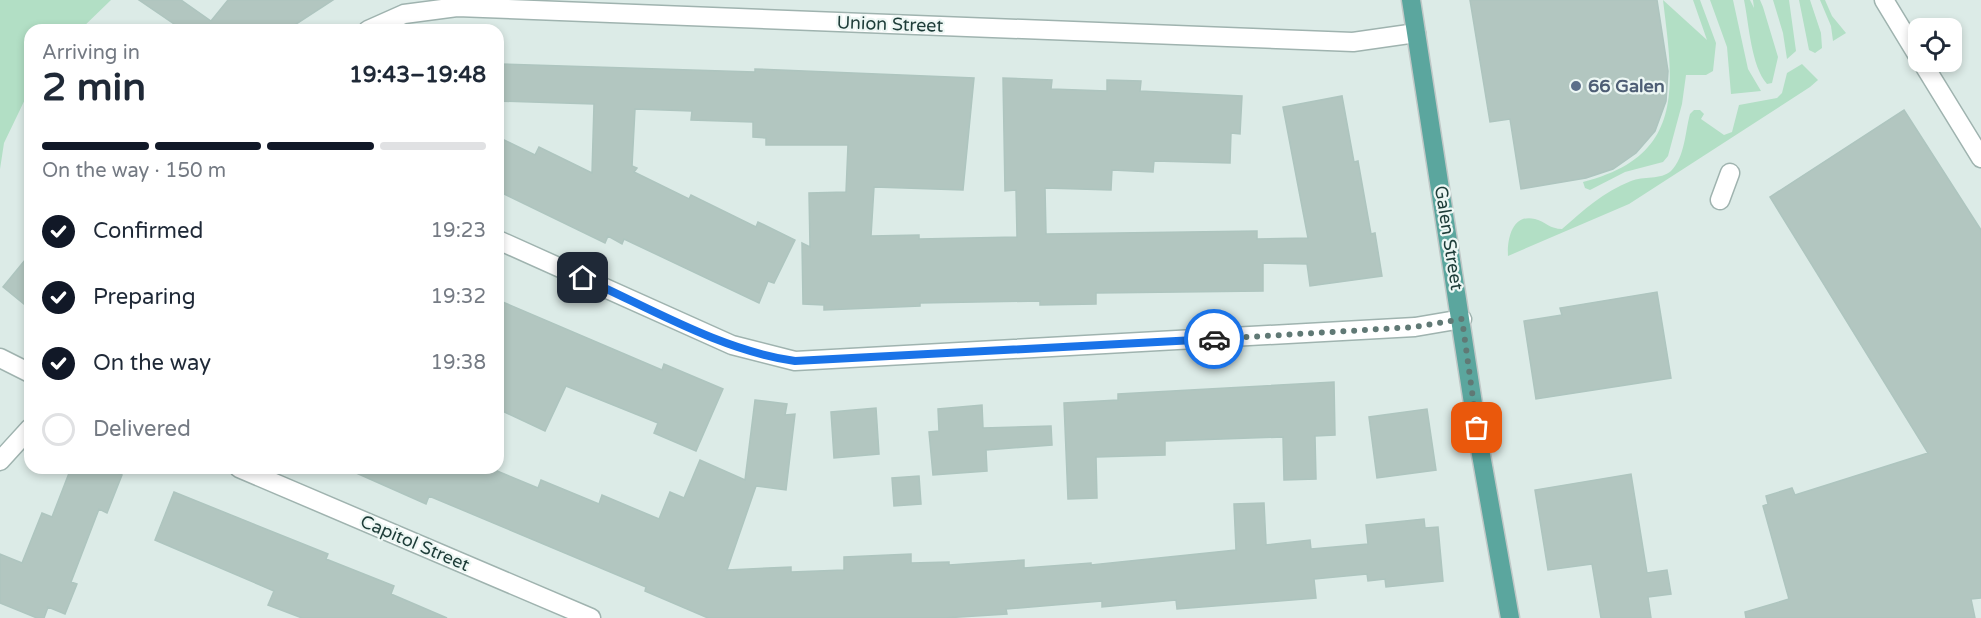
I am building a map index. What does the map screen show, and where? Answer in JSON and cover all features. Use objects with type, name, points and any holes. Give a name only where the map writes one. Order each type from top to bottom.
[{"type":"main road","name":"Galen Street","points":[[1411,0],[1462,319],[1480,449],[1510,618]]},
{"type":"street","points":[[1884,0],[1908,40]]},
{"type":"street","name":"Union Street","points":[[382,24],[404,14],[457,7],[1353,42],[1416,33]]},
{"type":"street","points":[[1928,72],[1981,158]]},
{"type":"street","points":[[1720,200],[1730,173]]},
{"type":"street","points":[[504,243],[732,345],[775,358],[795,361],[1415,327],[1462,319]]},
{"type":"street","points":[[0,358],[24,370]]},
{"type":"street","points":[[0,461],[24,435]]},
{"type":"street","name":"Capitol Street","points":[[253,474],[591,618]]},
{"type":"green space","points":[[0,0],[111,0],[86,24],[24,24],[24,101],[4,143],[0,169]]},
{"type":"green space","points":[[1663,0],[1707,40],[1693,0],[1700,0],[1716,43],[1713,71],[1706,75],[1686,75],[1682,104],[1668,156],[1663,162],[1625,172],[1590,190],[1585,188],[1583,182],[1617,170],[1641,154],[1657,135],[1666,113],[1670,88]]},
{"type":"green space","points":[[1710,0],[1733,0],[1748,69],[1761,91],[1731,94],[1727,47]]},
{"type":"green space","points":[[1744,0],[1750,0],[1754,8],[1753,0],[1760,0],[1763,7],[1778,57],[1772,83],[1767,84],[1757,67]]},
{"type":"green space","points":[[1773,0],[1789,0],[1796,51],[1787,59],[1783,33]]},
{"type":"green space","points":[[1799,0],[1810,0],[1821,33],[1822,48],[1815,53],[1809,50]]},
{"type":"green space","points":[[1820,0],[1825,0],[1832,16],[1846,33],[1833,41],[1831,26]]},
{"type":"green space","points":[[1802,64],[1818,80],[1810,87],[1629,204],[1508,256],[1512,229],[1521,220],[1535,219],[1554,228],[1562,229],[1594,202],[1621,185],[1667,174],[1679,159],[1690,114],[1694,110],[1700,110],[1704,114],[1701,119],[1724,135],[1732,132],[1739,105],[1777,98],[1782,93],[1787,73]]},
{"type":"building","points":[[139,0],[181,0],[211,21],[228,0],[333,0],[296,24],[174,24]]},
{"type":"building","name":"66 Galen","points":[[1470,0],[1657,0],[1668,71],[1666,101],[1655,131],[1636,153],[1613,169],[1586,178],[1521,189],[1510,119],[1490,122]]},
{"type":"building","points":[[504,64],[755,72],[755,69],[974,78],[963,190],[874,187],[871,236],[919,235],[919,239],[1017,237],[1016,190],[1005,191],[1003,78],[1052,80],[1051,89],[1107,91],[1107,80],[1141,81],[1140,91],[1242,96],[1240,134],[1231,133],[1230,163],[1154,161],[1153,172],[1112,170],[1111,190],[1045,188],[1046,234],[1257,231],[1257,239],[1308,238],[1283,107],[1342,96],[1354,162],[1358,161],[1371,234],[1375,233],[1382,276],[1310,286],[1307,264],[1263,263],[1263,291],[1096,293],[1096,304],[1040,305],[1040,301],[920,303],[920,306],[824,310],[824,305],[803,304],[802,243],[810,247],[809,193],[846,192],[848,145],[766,145],[766,138],[753,137],[753,122],[691,120],[692,111],[635,109],[632,166],[637,168],[634,172],[689,199],[691,195],[756,227],[758,222],[795,240],[774,283],[768,281],[759,303],[624,239],[622,244],[608,236],[605,243],[504,194],[504,140],[535,155],[539,147],[592,173],[594,104],[504,101]]},
{"type":"building","points":[[1904,110],[1981,230],[1981,598],[1971,599],[1975,618],[1746,618],[1745,612],[1789,599],[1763,506],[1768,504],[1766,496],[1792,488],[1795,495],[1928,453],[1770,197]]},
{"type":"building","points":[[24,261],[24,304],[3,287]]},
{"type":"building","points":[[1657,292],[1671,378],[1536,399],[1524,321],[1562,315],[1560,308]]},
{"type":"building","points":[[504,303],[662,370],[664,364],[723,389],[696,451],[654,433],[658,423],[566,386],[545,431],[504,412]]},
{"type":"building","points":[[1334,382],[1335,435],[1315,436],[1316,479],[1284,480],[1283,437],[1165,441],[1165,455],[1096,457],[1097,498],[1068,499],[1064,403],[1118,400],[1118,394]]},
{"type":"building","points":[[755,400],[787,404],[785,415],[795,414],[786,490],[756,486],[727,570],[791,567],[791,572],[844,570],[844,557],[911,554],[911,563],[949,562],[949,565],[1024,560],[1024,568],[1091,563],[1091,565],[1236,550],[1234,504],[1264,503],[1266,545],[1310,540],[1311,549],[1368,544],[1366,525],[1424,519],[1425,528],[1438,527],[1443,581],[1386,587],[1385,579],[1368,581],[1367,574],[1314,579],[1316,598],[1177,609],[1176,600],[1102,607],[1102,601],[1006,609],[1007,614],[944,618],[708,618],[645,591],[646,587],[429,496],[426,504],[358,474],[504,474],[538,488],[541,480],[599,504],[602,495],[659,519],[670,492],[684,498],[700,460],[745,480]]},
{"type":"building","points":[[982,405],[983,428],[1051,426],[1052,445],[986,450],[987,471],[933,475],[929,432],[939,431],[938,409]]},
{"type":"building","points":[[876,408],[879,454],[834,458],[831,412]]},
{"type":"building","points":[[1427,409],[1436,470],[1377,478],[1369,417]]},
{"type":"building","points":[[69,474],[122,475],[107,513],[99,509],[71,582],[77,584],[65,614],[48,607],[44,618],[37,618],[0,603],[0,554],[22,563],[42,513],[52,517]]},
{"type":"building","points":[[1631,474],[1647,573],[1667,570],[1671,594],[1648,597],[1651,618],[1601,618],[1592,564],[1548,570],[1535,490]]},
{"type":"building","points":[[919,476],[921,504],[894,506],[892,478]]},
{"type":"building","points":[[174,492],[328,554],[326,559],[394,586],[391,594],[447,618],[302,618],[268,605],[274,591],[155,540]]},
{"type":"way so far","points":[[1214,339],[1415,327],[1462,319],[1477,428]]},
{"type":"place","name":"66 Galen","points":[[1576,86]]},
{"type":"route","points":[[583,278],[732,345],[753,353],[795,361],[817,362],[1214,339]]}]
